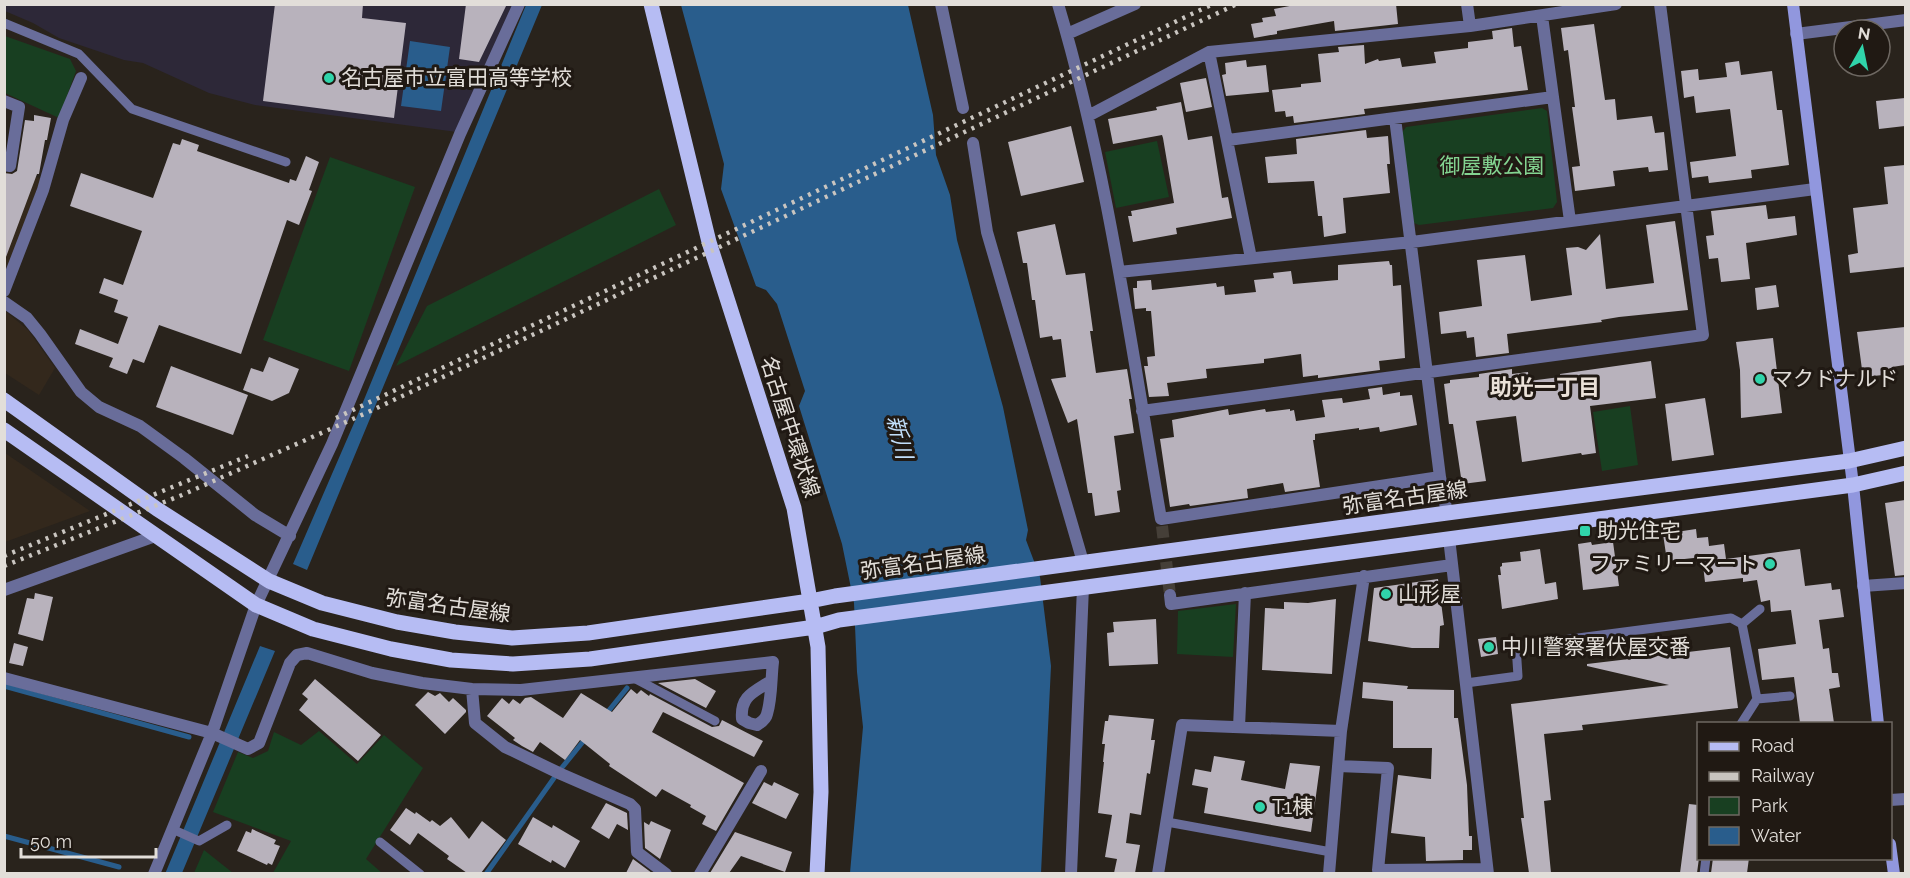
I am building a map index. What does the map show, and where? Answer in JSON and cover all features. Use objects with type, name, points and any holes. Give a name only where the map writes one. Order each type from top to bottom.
[{"type":"main road","name":"名古屋中環状線","points":[[651,4],[709,242],[794,508],[818,646],[821,792],[817,873]]},
{"type":"main road","name":"弥富名古屋線","points":[[4,400],[158,509],[269,581],[322,603],[396,622],[455,632],[512,638],[588,633],[1053,566],[1849,461],[1905,448]]},
{"type":"main road","points":[[4,430],[256,605],[313,629],[391,649],[451,660],[513,664],[590,659],[814,627],[839,620],[1853,485],[1905,473]]},
{"type":"street","points":[[154,873],[175,831],[215,734],[256,605],[332,444],[460,134],[519,4]]},
{"type":"street","points":[[941,4],[963,108]]},
{"type":"street","points":[[1058,4],[1088,116],[1119,272],[1161,522],[1440,477]]},
{"type":"street","points":[[1067,34],[1136,4]]},
{"type":"street","points":[[1467,4],[1470,26]]},
{"type":"street","points":[[1088,116],[1209,52],[1470,26],[1616,4]]},
{"type":"street","points":[[1142,411],[1703,335],[1660,4]]},
{"type":"street","points":[[1793,4],[1853,485],[1878,722]]},
{"type":"street","points":[[1542,15],[1570,221]]},
{"type":"street","points":[[1796,34],[1905,20]]},
{"type":"street","points":[[1209,52],[1251,258]]},
{"type":"street","points":[[4,291],[44,190],[63,120],[81,78]]},
{"type":"street","points":[[1228,140],[1553,97]]},
{"type":"street","points":[[4,101],[19,107],[9,166],[4,165]]},
{"type":"street","points":[[1395,118],[1440,477],[1447,513]]},
{"type":"street","points":[[973,143],[987,232],[1083,562]]},
{"type":"street","points":[[1119,272],[1412,242],[1815,189]]},
{"type":"street","points":[[4,302],[27,318],[81,392],[99,407],[140,426],[255,515],[290,536]]},
{"type":"street","points":[[4,590],[155,536]]},
{"type":"street","points":[[1338,766],[1388,768],[1378,870],[1488,871],[1449,538]]},
{"type":"street","points":[[1170,595],[1171,604],[1452,565]]},
{"type":"street","points":[[1329,873],[1341,731],[1364,576]]},
{"type":"street","points":[[1863,586],[1905,583]]},
{"type":"street","points":[[1071,873],[1083,587]]},
{"type":"street","points":[[1239,727],[1245,593]]},
{"type":"street","points":[[4,678],[215,734],[248,749],[259,743],[290,663],[297,655],[307,653],[372,673],[422,683],[472,689],[521,690],[773,662],[771,681]]},
{"type":"street","points":[[472,689],[475,723],[505,747],[630,804],[635,809],[637,852],[666,873]]},
{"type":"street","points":[[1158,873],[1182,725],[1341,731]]},
{"type":"street","points":[[700,873],[761,771]]},
{"type":"lane","points":[[4,23],[79,54],[132,109],[286,162]]},
{"type":"lane","points":[[1742,624],[1760,609]]},
{"type":"lane","points":[[1466,683],[1518,676],[1516,646],[1731,618],[1742,624]]},
{"type":"lane","points":[[1742,624],[1757,699],[1742,722]]},
{"type":"lane","points":[[634,678],[715,721]]},
{"type":"lane","points":[[1757,699],[1790,696]]},
{"type":"lane","points":[[1167,822],[1331,852]]},
{"type":"lane","points":[[175,831],[199,841],[227,825]]},
{"type":"lane","points":[[380,842],[420,873]]},
{"type":"shaded area","name":"名古屋市立富田高等学校","points":[[4,5],[513,5],[457,132],[255,105],[209,93],[143,63],[124,60],[59,38],[5,11]]},
{"type":"shaded area","points":[[5,172],[41,178],[5,277]]},
{"type":"shaded area","points":[[4,310],[28,330],[55,368],[39,395],[5,373]]},
{"type":"shaded area","points":[[5,453],[90,511],[5,542]]},
{"type":"green space","points":[[5,36],[70,59],[76,71],[59,118],[5,93]]},
{"type":"green space","name":"御屋敷公園","points":[[1542,108],[1547,111],[1557,202],[1553,208],[1419,225],[1414,223],[1401,134],[1406,127]]},
{"type":"green space","points":[[1157,141],[1169,197],[1116,208],[1105,152]]},
{"type":"green space","points":[[330,157],[415,187],[349,371],[263,340]]},
{"type":"green space","points":[[659,189],[676,225],[396,366],[427,306]]},
{"type":"green space","points":[[1630,406],[1638,465],[1602,471],[1593,412]]},
{"type":"green space","points":[[1236,604],[1233,657],[1177,654],[1178,611]]},
{"type":"green space","points":[[319,731],[357,764],[384,735],[423,768],[366,859],[382,873],[273,873],[291,841],[213,812],[238,752],[253,758],[268,751],[274,732],[301,745]]},
{"type":"green space","points":[[204,850],[233,873],[194,873]]},
{"type":"water","points":[[526,5],[542,5],[307,570],[293,564],[361,407]]},
{"type":"water","name":"新川","points":[[681,5],[908,5],[933,115],[936,155],[950,195],[957,240],[1003,407],[1028,530],[1026,540],[1040,577],[1051,666],[1041,873],[850,873],[863,727],[857,672],[854,603],[842,544],[799,406],[805,391],[777,304],[766,290],[756,286],[721,189],[724,164]]},
{"type":"water","points":[[410,41],[450,47],[441,111],[401,106]]},
{"type":"water","points":[[260,646],[275,651],[182,873],[165,874]]},
{"type":"building","points":[[275,4],[363,4],[362,18],[406,23],[394,118],[263,101]]},
{"type":"building","points":[[466,4],[507,4],[479,62],[459,59]]},
{"type":"building","points":[[1300,4],[1396,4],[1398,24],[1335,31],[1334,21],[1277,31],[1277,34],[1254,38],[1251,24],[1263,22],[1262,18],[1276,16],[1274,9]]},
{"type":"building","points":[[1594,24],[1605,100],[1615,99],[1617,120],[1652,116],[1655,133],[1664,132],[1668,170],[1649,172],[1648,167],[1613,171],[1615,186],[1575,191],[1572,167],[1580,166],[1572,107],[1575,107],[1568,50],[1564,51],[1561,28]]},
{"type":"building","points":[[1512,28],[1514,47],[1521,46],[1528,90],[1364,109],[1365,114],[1294,123],[1293,116],[1286,117],[1285,111],[1275,112],[1272,90],[1321,82],[1318,54],[1339,52],[1338,47],[1364,45],[1365,64],[1378,59],[1379,61],[1400,58],[1402,67],[1436,63],[1434,52],[1468,48],[1468,42],[1493,39],[1492,31]]},
{"type":"building","points":[[1246,60],[1247,67],[1266,65],[1269,92],[1226,96],[1222,75],[1226,74],[1225,63]]},
{"type":"building","points":[[1739,61],[1741,75],[1772,71],[1777,110],[1782,110],[1789,165],[1751,170],[1752,178],[1709,183],[1708,176],[1692,178],[1690,162],[1736,156],[1730,109],[1696,113],[1694,96],[1684,98],[1681,71],[1698,69],[1699,80],[1727,77],[1725,63]]},
{"type":"building","points":[[1206,78],[1212,107],[1186,112],[1180,83]]},
{"type":"building","points":[[1905,98],[1905,126],[1879,129],[1876,101]]},
{"type":"building","points":[[1181,102],[1188,140],[1212,136],[1222,198],[1228,197],[1232,218],[1176,228],[1177,234],[1133,242],[1128,216],[1132,216],[1131,211],[1174,203],[1163,138],[1162,135],[1113,144],[1108,119],[1157,110],[1156,107]]},
{"type":"building","points":[[34,115],[51,118],[47,140],[45,140],[39,174],[37,174],[6,257],[4,257],[4,173],[12,174],[17,171],[25,120],[34,121]]},
{"type":"building","points":[[1071,126],[1084,182],[1021,196],[1008,142]]},
{"type":"building","points":[[1366,130],[1367,138],[1388,136],[1390,164],[1387,164],[1390,193],[1343,198],[1346,233],[1324,237],[1322,216],[1318,216],[1314,181],[1268,183],[1265,157],[1297,154],[1296,139]]},
{"type":"building","points":[[182,139],[199,145],[197,151],[289,183],[290,179],[296,181],[306,156],[319,162],[309,190],[312,191],[299,225],[287,220],[241,354],[159,325],[144,363],[133,359],[127,374],[109,367],[113,358],[75,344],[80,329],[118,344],[128,317],[114,312],[118,300],[99,293],[104,278],[123,285],[142,231],[70,206],[81,173],[153,198],[173,143],[180,145]]},
{"type":"building","points":[[1905,165],[1905,267],[1850,273],[1848,255],[1858,253],[1853,208],[1888,204],[1884,167]]},
{"type":"building","points":[[1766,205],[1768,219],[1795,216],[1797,235],[1746,243],[1750,279],[1721,282],[1718,258],[1709,259],[1706,236],[1714,235],[1711,211]]},
{"type":"building","points":[[1675,221],[1688,310],[1619,317],[1601,320],[1602,322],[1507,334],[1509,353],[1476,357],[1474,337],[1467,338],[1466,331],[1441,334],[1439,312],[1482,306],[1477,260],[1525,255],[1531,301],[1572,295],[1566,248],[1578,247],[1586,250],[1600,234],[1606,289],[1654,283],[1646,225]]},
{"type":"building","points":[[1055,224],[1066,275],[1085,273],[1096,373],[1127,369],[1134,433],[1114,436],[1121,490],[1117,491],[1120,512],[1095,516],[1092,493],[1088,493],[1077,419],[1068,423],[1051,379],[1066,377],[1061,339],[1053,340],[1052,336],[1040,338],[1027,263],[1023,263],[1017,232]]},
{"type":"building","points":[[1389,261],[1392,265],[1393,286],[1401,285],[1405,358],[1379,361],[1380,370],[1318,378],[1318,375],[1303,377],[1301,354],[1264,359],[1264,363],[1206,369],[1207,378],[1167,383],[1169,396],[1149,397],[1144,366],[1148,366],[1147,357],[1155,356],[1151,311],[1146,311],[1146,308],[1135,309],[1133,288],[1137,288],[1137,281],[1151,280],[1152,290],[1216,283],[1217,287],[1224,286],[1225,295],[1256,292],[1254,280],[1274,278],[1273,273],[1291,271],[1293,284],[1338,280],[1338,265]]},
{"type":"building","points":[[1776,285],[1779,307],[1757,310],[1755,288]]},
{"type":"building","points":[[1905,327],[1905,365],[1892,367],[1893,374],[1863,377],[1857,332]]},
{"type":"building","points":[[1773,338],[1782,413],[1741,418],[1740,370],[1736,342]]},
{"type":"building","points":[[269,357],[299,369],[289,393],[272,401],[243,390],[251,368],[263,372]]},
{"type":"building","points":[[1651,361],[1656,398],[1590,406],[1596,453],[1582,455],[1581,453],[1522,462],[1516,416],[1476,421],[1486,481],[1462,484],[1453,424],[1449,424],[1444,384],[1450,383],[1450,380],[1479,377],[1479,374],[1512,369],[1512,374],[1528,372],[1529,381],[1560,377],[1560,374]]},
{"type":"building","points":[[171,366],[248,395],[233,435],[156,407]]},
{"type":"building","points":[[1382,387],[1383,395],[1400,392],[1400,396],[1412,395],[1417,425],[1380,432],[1379,427],[1315,434],[1315,440],[1313,440],[1320,487],[1285,492],[1283,483],[1247,489],[1248,498],[1170,507],[1160,439],[1174,437],[1172,420],[1228,409],[1229,415],[1265,409],[1266,412],[1290,409],[1290,411],[1294,410],[1296,421],[1325,417],[1322,400],[1342,398],[1343,403],[1370,399],[1368,389]]},
{"type":"building","points":[[1705,398],[1714,455],[1672,461],[1665,404]]},
{"type":"building","points":[[1905,500],[1905,575],[1895,576],[1885,503]]},
{"type":"building","points":[[1696,529],[1697,538],[1708,537],[1709,546],[1724,544],[1726,559],[1800,549],[1805,586],[1831,583],[1832,590],[1840,589],[1844,617],[1819,620],[1823,649],[1829,648],[1832,673],[1838,673],[1840,687],[1829,689],[1834,722],[1800,722],[1794,677],[1762,680],[1758,649],[1796,644],[1791,610],[1771,612],[1770,600],[1761,602],[1757,580],[1743,582],[1743,578],[1705,582],[1702,557],[1667,561],[1663,534]]},
{"type":"building","points":[[1591,542],[1592,545],[1613,542],[1619,586],[1583,590],[1578,544]]},
{"type":"building","points":[[1540,549],[1545,584],[1556,582],[1558,599],[1502,609],[1498,575],[1501,575],[1502,563],[1521,561],[1520,552]]},
{"type":"building","points":[[1438,579],[1444,625],[1440,626],[1439,648],[1412,648],[1368,641],[1374,588]]},
{"type":"building","points":[[35,593],[53,597],[43,641],[18,634],[27,598],[34,599]]},
{"type":"building","points":[[1336,599],[1332,674],[1262,670],[1265,608],[1284,609],[1284,602],[1308,603]]},
{"type":"building","points":[[1156,619],[1158,664],[1109,666],[1107,633],[1114,632],[1113,622]]},
{"type":"building","points":[[1496,637],[1498,654],[1481,657],[1478,639]]},
{"type":"building","points":[[14,643],[28,647],[23,666],[9,663]]},
{"type":"building","points":[[1730,647],[1738,708],[1582,725],[1583,730],[1544,734],[1551,800],[1544,801],[1551,873],[1529,873],[1521,818],[1524,818],[1511,704],[1669,685],[1587,666],[1587,664]]},
{"type":"building","points":[[315,679],[381,735],[358,761],[299,710],[308,699],[302,694]]},
{"type":"building","points":[[695,679],[716,691],[706,708],[658,683]]},
{"type":"building","points":[[1363,682],[1408,686],[1407,689],[1454,690],[1454,718],[1458,718],[1467,785],[1469,836],[1472,836],[1472,850],[1463,850],[1463,860],[1426,861],[1425,837],[1391,833],[1398,775],[1431,779],[1432,748],[1393,748],[1393,701],[1362,698]]},
{"type":"building","points":[[631,689],[637,694],[641,690],[649,696],[650,694],[712,727],[719,726],[722,720],[763,741],[754,757],[663,712],[652,732],[744,783],[716,831],[702,824],[706,816],[690,807],[691,805],[662,789],[656,797],[609,766],[610,764],[580,740],[565,760],[540,742],[533,752],[513,740],[515,738],[487,716],[502,698],[509,704],[513,699],[520,704],[525,698],[531,697],[563,718],[581,693],[612,712]]},
{"type":"building","points":[[428,692],[435,696],[440,693],[449,702],[453,698],[466,710],[445,734],[415,705]]},
{"type":"building","points":[[1109,715],[1154,719],[1151,740],[1155,740],[1150,774],[1147,773],[1141,815],[1130,813],[1126,843],[1140,845],[1135,873],[1114,873],[1117,859],[1105,857],[1112,815],[1098,813],[1104,762],[1105,744],[1102,744],[1105,721],[1108,721]]},
{"type":"building","name":"T1棟","points":[[1214,756],[1245,761],[1241,780],[1285,789],[1290,763],[1320,766],[1311,832],[1204,813],[1208,788],[1192,785],[1195,769],[1211,772]]},
{"type":"building","points":[[764,782],[772,786],[774,782],[799,794],[786,819],[752,803]]},
{"type":"building","points":[[606,803],[627,813],[628,830],[617,824],[609,839],[591,828]]},
{"type":"building","points":[[1689,804],[1697,805],[1697,873],[1680,873]]},
{"type":"building","points":[[406,808],[440,826],[451,817],[469,839],[482,821],[506,840],[481,873],[467,873],[447,859],[449,856],[418,833],[410,845],[390,830]]},
{"type":"building","points":[[533,817],[552,828],[553,825],[580,841],[565,868],[552,860],[551,863],[518,844]]},
{"type":"building","points":[[651,821],[671,830],[660,859],[645,848],[644,822],[649,825]]},
{"type":"building","points":[[252,829],[276,840],[274,844],[280,846],[272,865],[268,863],[267,865],[237,851],[246,831],[251,833]]},
{"type":"building","points":[[735,832],[792,852],[785,872],[741,856],[729,873],[710,873]]},
{"type":"building","points":[[633,859],[652,873],[626,873]]},
{"type":"building","points":[[1713,860],[1749,860],[1747,873],[1711,873]]},
{"type":"waterway","points":[[4,686],[189,737]]},
{"type":"waterway","points":[[606,714],[627,688]]},
{"type":"waterway","points":[[560,770],[586,738]]},
{"type":"waterway","points":[[486,874],[554,778]]},
{"type":"waterway","points":[[4,836],[119,867]]},
{"type":"tunnel","points":[[1162,526],[1170,595]]},
{"type":"railway","points":[[336,418],[1213,4]]},
{"type":"railway","points":[[4,566],[182,495],[364,414],[1237,4]]},
{"type":"railway","points":[[4,556],[248,456]]},
{"type":"place","name":"名古屋市立富田高等学校","points":[[329,78]]},
{"type":"place","name":"マクドナルド","points":[[1760,379]]},
{"type":"place","name":"助光住宅","points":[[1585,531]]},
{"type":"place","name":"ファミリーマート","points":[[1770,564]]},
{"type":"place","name":"山形屋","points":[[1386,594]]},
{"type":"place","name":"中川警察署伏屋交番","points":[[1489,647]]},
{"type":"place","name":"T1棟","points":[[1260,807]]},
{"type":"district","name":"助光一丁目","points":[[1545,387]]}]
